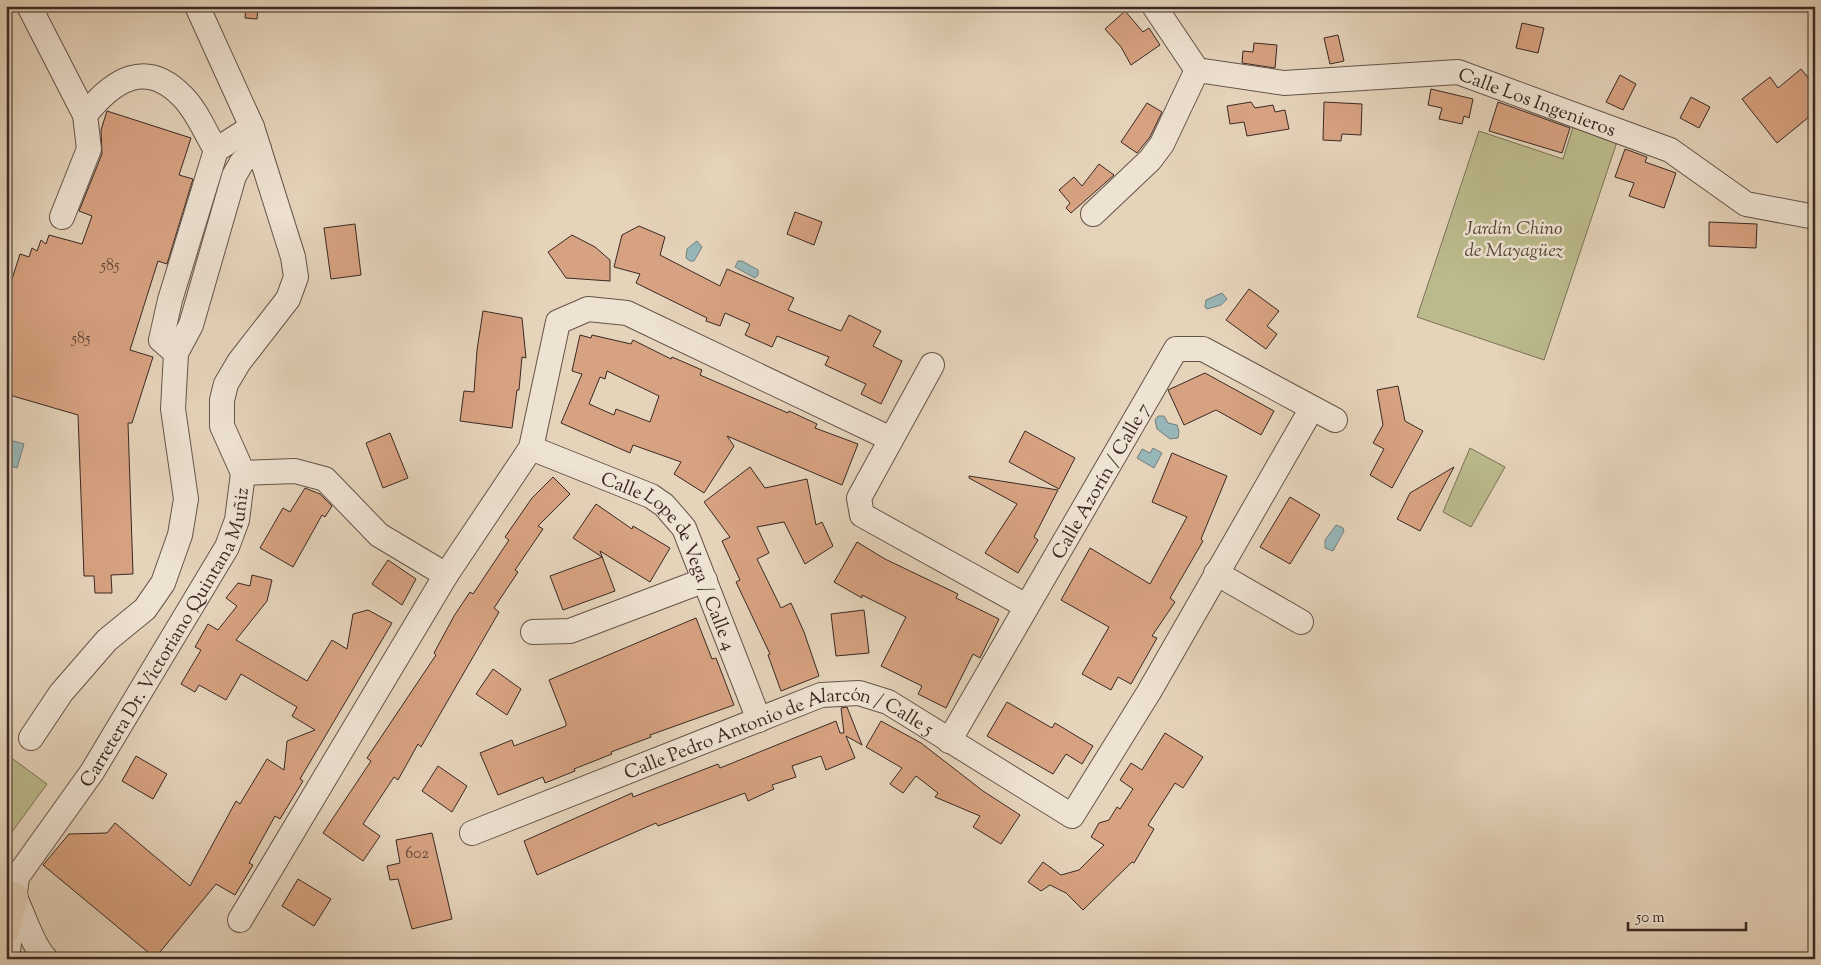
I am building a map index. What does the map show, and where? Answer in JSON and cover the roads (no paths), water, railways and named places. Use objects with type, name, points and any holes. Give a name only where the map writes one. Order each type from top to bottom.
[{"type":"main road","points":[[6,929],[14,896]]},
{"type":"street","points":[[28,6],[85,115],[89,149],[62,217]]},
{"type":"street","name":"Carretera Dr. Victoriano Quintana Muñiz","points":[[7,959],[17,877],[92,772],[217,568],[237,520],[243,473],[222,426],[222,400],[226,384],[239,362],[288,299],[296,277],[293,257],[252,127],[197,6]]},
{"type":"street","points":[[1093,214],[1150,160],[1162,144],[1197,70],[1154,6]]},
{"type":"street","name":"Calle Los Ingenieros","points":[[1197,70],[1284,83],[1458,72],[1670,150],[1746,204],[1815,217]]},
{"type":"street","points":[[85,115],[101,94],[118,83],[140,76],[158,78],[184,98],[216,150]]},
{"type":"street","points":[[176,353],[161,340],[216,150],[252,127]]},
{"type":"street","points":[[31,738],[61,693],[107,640],[145,609],[163,583],[180,535],[186,499],[173,409],[176,353],[191,325],[232,183],[242,162],[260,149]]},
{"type":"street","points":[[208,176],[232,183]]},
{"type":"street","points":[[185,252],[210,260]]},
{"type":"street","points":[[240,920],[446,575],[532,448],[558,322],[588,309],[627,313],[891,439]]},
{"type":"street","name":"Calle Azorín / Calle 7","points":[[949,741],[1176,349],[1203,349],[1335,420]]},
{"type":"street","points":[[932,365],[859,498],[862,515],[1026,606]]},
{"type":"street","points":[[1301,622],[1216,573],[1312,408]]},
{"type":"street","name":"Calle Lope de Vega / Calle 4","points":[[532,448],[652,496],[664,505],[684,528],[759,720]]},
{"type":"street","points":[[243,473],[295,471],[325,479],[379,534],[446,575]]},
{"type":"street","name":"Calle Pedro Antonio de Alarcón / Calle 5","points":[[472,833],[821,695],[859,693],[888,702],[1072,816],[1149,692],[1216,573]]},
{"type":"street","points":[[533,632],[570,631],[705,580]]},
{"type":"street","points":[[14,896],[26,918],[34,942],[46,959]]},
{"type":"water","points":[[697,241],[702,247],[694,261],[690,261],[686,258],[687,249]]},
{"type":"water","points":[[738,261],[742,261],[758,270],[758,275],[755,278],[735,267]]},
{"type":"water","points":[[1222,293],[1227,299],[1221,305],[1207,309],[1205,307],[1206,300]]},
{"type":"water","points":[[1158,416],[1164,416],[1168,423],[1177,425],[1179,431],[1178,438],[1170,439],[1157,429],[1155,420]]},
{"type":"water","points":[[6,439],[24,444],[17,468],[6,465]]},
{"type":"water","points":[[1153,448],[1162,453],[1154,468],[1137,458],[1142,449],[1150,453]]},
{"type":"water","points":[[1336,525],[1343,528],[1344,531],[1333,551],[1325,548],[1325,540]]},
{"type":"park label","name":"Jardín Chino de Mayagüez","points":[[1514,238]]}]
